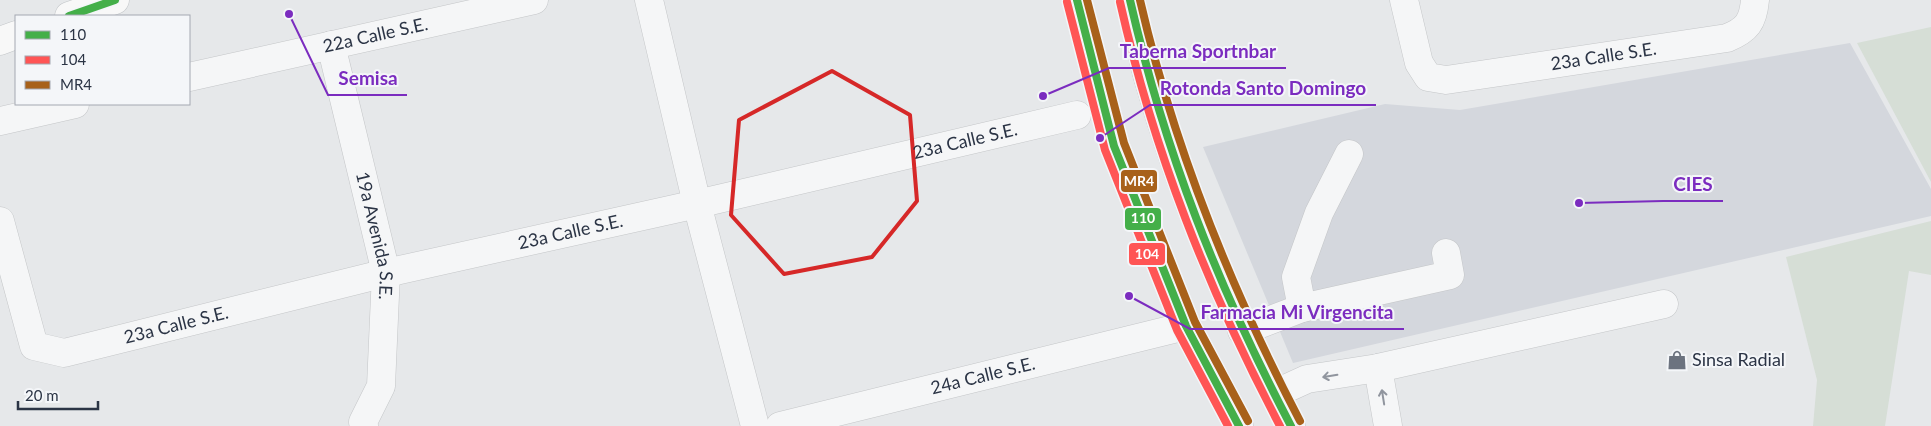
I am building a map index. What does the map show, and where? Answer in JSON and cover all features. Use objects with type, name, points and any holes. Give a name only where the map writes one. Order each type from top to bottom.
[{"type":"main road","points":[[72,15],[116,0]]},
{"type":"main road","points":[[1077,0],[1114,146],[1186,326],[1239,426]]},
{"type":"main road","points":[[1130,0],[1148,76],[1172,157],[1242,331],[1291,426]]},
{"type":"main road","points":[[0,41],[15,35]]},
{"type":"street","name":"22a Calle S.E.","points":[[190,78],[534,0]]},
{"type":"street","points":[[649,0],[697,204],[755,426]]},
{"type":"street","name":"23a Calle S.E.","points":[[1404,0],[1419,63],[1428,77],[1446,80],[1727,38],[1742,32],[1754,15],[1755,0]]},
{"type":"street","name":"19a Avenida S.E.","points":[[330,45],[386,272],[381,386],[363,422],[364,426]]},
{"type":"street","points":[[0,121],[72,105]]},
{"type":"street","name":"23a Calle S.E.","points":[[0,221],[34,346],[64,354],[386,272],[697,204],[1078,115]]},
{"type":"street","points":[[1302,308],[1296,277],[1319,213],[1349,154]]},
{"type":"street","points":[[1242,331],[1302,308],[1450,275],[1446,253]]},
{"type":"street","points":[[1274,394],[1307,380],[1378,368],[1664,304]]},
{"type":"street","name":"24a Calle S.E.","points":[[780,426],[1186,326]]},
{"type":"street","points":[[1378,368],[1388,426]]},
{"type":"highlighted area","points":[[832,71],[910,115],[917,201],[872,257],[784,274],[731,215],[739,120]]},
{"type":"shaded area","points":[[1931,27],[1931,182],[1857,43]]},
{"type":"shaded area","points":[[1850,43],[1931,189],[1931,216],[1293,363],[1203,147],[1385,104],[1460,110]]},
{"type":"shaded area","points":[[1931,221],[1931,275],[1909,271],[1885,426],[1813,426],[1817,380],[1786,257]]},
{"type":"transit line","name":"110","points":[[72,15],[115,0]]},
{"type":"transit line","name":"110","points":[[1077,0],[1114,146],[1186,326],[1239,426]]},
{"type":"transit line","name":"MR4","points":[[1087,0],[1124,143],[1195,322],[1248,421]]},
{"type":"transit line","name":"110","points":[[1130,0],[1160,112],[1196,218],[1240,322],[1291,426]]},
{"type":"transit line","name":"MR4","points":[[1140,0],[1170,109],[1206,216],[1250,320],[1300,421]]},
{"type":"transit line","name":"104","points":[[1067,2],[1105,150],[1177,330],[1228,426]]},
{"type":"transit line","name":"104","points":[[1120,2],[1149,113],[1186,219],[1229,323],[1280,426]]},
{"type":"place","name":"Semisa","points":[[289,14]]},
{"type":"place","name":"Taberna Sportnbar","points":[[1043,96]]},
{"type":"place","name":"Rotonda Santo Domingo","points":[[1100,138]]},
{"type":"place","name":"CIES","points":[[1579,203]]},
{"type":"place","name":"Farmacia Mi Virgencita","points":[[1129,296]]},
{"type":"place","name":"Sinsa Radial","points":[[1677,360]]}]
